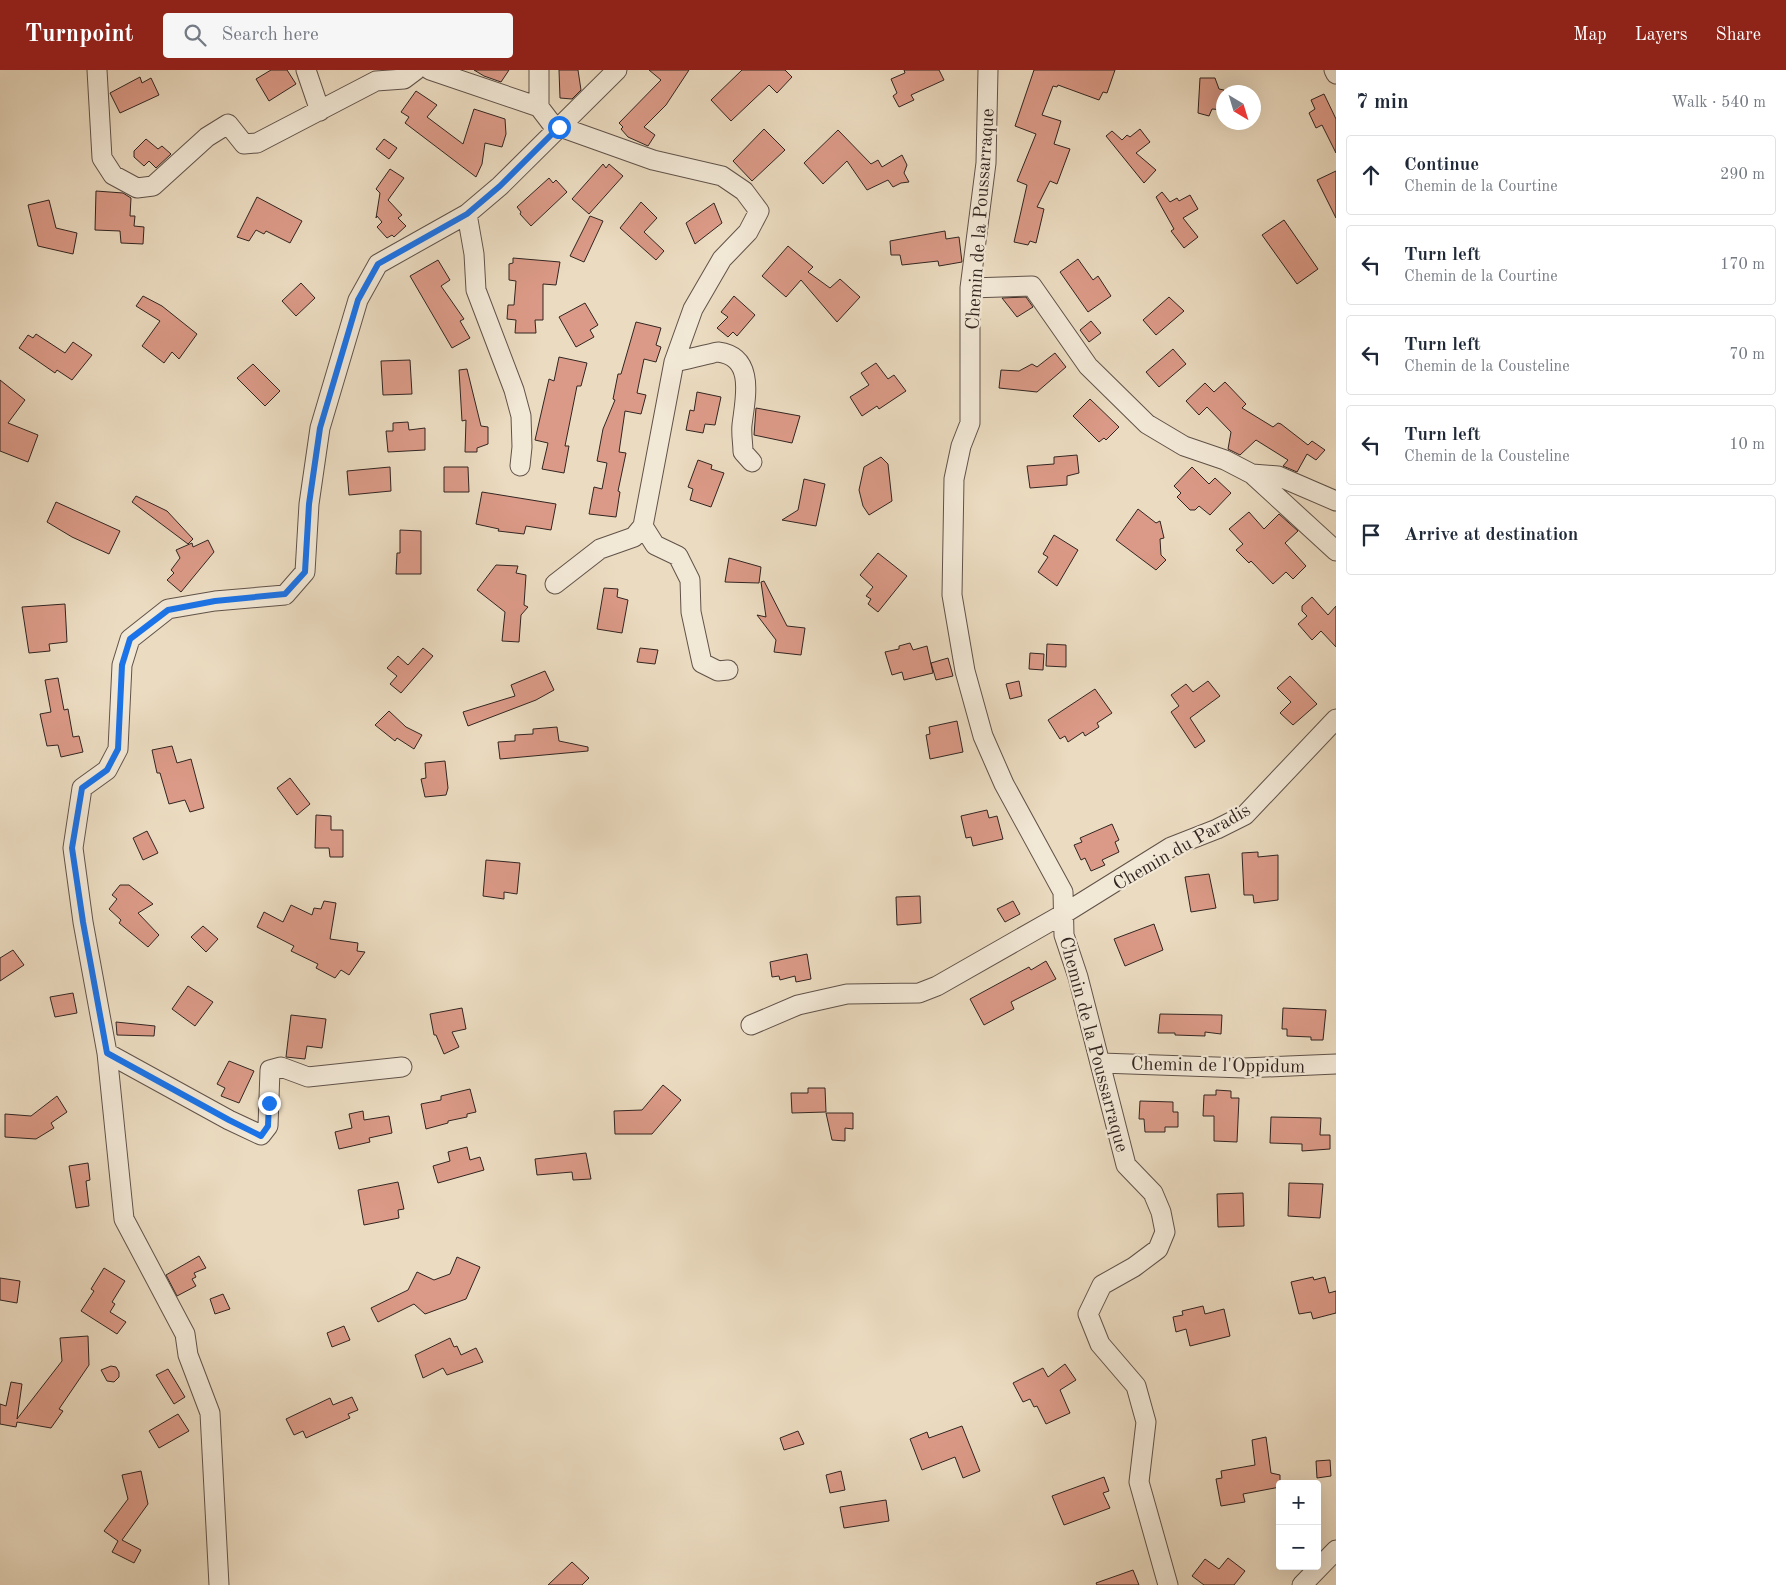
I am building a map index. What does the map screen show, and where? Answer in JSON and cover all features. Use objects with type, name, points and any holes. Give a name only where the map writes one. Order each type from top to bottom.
[{"type":"street","points":[[97,70],[102,158],[113,175],[137,188],[153,186],[207,137],[228,124],[244,144],[257,143],[376,81],[404,79],[416,70]]},
{"type":"street","points":[[306,70],[320,111]]},
{"type":"street","points":[[430,70],[538,107],[552,124],[559,127],[653,160],[722,176],[744,192],[759,211],[748,232],[722,259],[693,309],[674,362],[643,526],[634,537],[600,549],[555,584]]},
{"type":"street","points":[[538,107],[539,70]]},
{"type":"street","points":[[219,1585],[210,1413],[188,1355],[185,1334],[124,1219],[107,1053],[83,922],[72,848],[82,788],[107,770],[118,749],[122,665],[130,639],[168,610],[215,601],[285,594],[305,572],[309,504],[320,428],[358,300],[378,264],[467,214],[500,186],[617,70]]},
{"type":"street","name":"Chemin de la Poussarraque","points":[[988,70],[986,163],[970,288],[970,423],[954,479],[952,595],[965,671],[983,736],[1004,784],[1062,892],[1065,914],[1064,935],[1101,1063],[1126,1165],[1153,1193],[1161,1212],[1165,1232],[1158,1249],[1134,1267],[1102,1285],[1088,1314],[1100,1344],[1136,1386],[1146,1422],[1139,1482],[1168,1585]]},
{"type":"street","points":[[1334,70],[1336,74]]},
{"type":"street","points":[[467,214],[474,254],[476,290],[514,390],[521,416],[522,447],[520,466]]},
{"type":"street","points":[[970,288],[1032,286],[1088,366],[1147,424],[1184,446],[1225,460],[1252,474],[1336,551]]},
{"type":"street","points":[[674,362],[702,357],[717,351],[734,357],[745,370],[746,395],[742,427],[743,452],[752,462]]},
{"type":"street","points":[[1252,474],[1278,476],[1336,501]]},
{"type":"street","points":[[643,526],[655,545],[678,556],[690,580],[691,612],[702,663],[718,671],[728,670]]},
{"type":"street","name":"Chemin du Paradis","points":[[751,1025],[798,1005],[847,994],[919,993],[937,986],[1065,914],[1171,847],[1217,829],[1245,814],[1336,719]]},
{"type":"street","points":[[107,1053],[261,1136],[268,1126],[270,1070],[281,1066],[308,1077],[402,1067]]},
{"type":"street","name":"Chemin de l'Oppidum","points":[[1101,1063],[1244,1068],[1336,1064]]},
{"type":"street","points":[[1302,1585],[1336,1550]]},
{"type":"building","points":[[271,70],[287,70],[296,84],[269,101],[256,79]]},
{"type":"building","points":[[474,70],[509,70],[501,82]]},
{"type":"building","points":[[559,70],[578,70],[581,90],[572,99],[560,98]]},
{"type":"building","points":[[649,70],[689,70],[666,105],[644,127],[655,135],[648,146],[628,137],[621,129],[623,127],[619,123],[661,80]]},
{"type":"building","points":[[742,70],[785,70],[792,77],[777,93],[769,85],[731,121],[711,100]]},
{"type":"building","points":[[904,70],[939,70],[944,80],[911,95],[914,100],[899,107],[893,96],[897,93],[891,79],[905,73]]},
{"type":"building","points":[[1034,70],[1115,70],[1107,93],[1103,92],[1099,100],[1058,85],[1057,87],[1053,86],[1042,115],[1061,121],[1054,144],[1070,149],[1057,184],[1050,181],[1037,207],[1044,209],[1036,243],[1030,241],[1028,245],[1014,242],[1027,185],[1017,181],[1036,134],[1015,126]]},
{"type":"building","points":[[140,77],[142,83],[151,78],[159,95],[120,113],[110,93]]},
{"type":"building","points":[[1200,78],[1215,78],[1218,85],[1216,85],[1216,109],[1212,109],[1209,116],[1198,113]]},
{"type":"building","points":[[416,91],[437,105],[427,117],[463,144],[474,109],[505,119],[506,134],[502,147],[485,143],[482,164],[476,177],[405,123],[409,117],[401,112]]},
{"type":"building","points":[[1324,94],[1336,119],[1336,153],[1322,125],[1316,128],[1309,113],[1315,109],[1311,100]]},
{"type":"building","points":[[764,129],[785,150],[752,181],[733,161]]},
{"type":"building","points":[[1140,129],[1150,142],[1136,153],[1156,170],[1144,183],[1106,136],[1112,131],[1122,140],[1127,135],[1130,137]]},
{"type":"building","points":[[838,130],[871,164],[878,160],[882,167],[902,155],[907,165],[904,173],[909,182],[893,187],[888,180],[867,190],[847,161],[823,184],[804,163]]},
{"type":"building","points":[[146,139],[158,149],[162,146],[171,154],[156,168],[149,161],[144,166],[134,157],[134,151]]},
{"type":"building","points":[[384,139],[397,148],[389,159],[376,149]]},
{"type":"building","points":[[603,164],[606,168],[609,164],[623,176],[589,214],[572,199]]},
{"type":"building","points":[[390,169],[404,178],[388,200],[402,215],[398,218],[406,226],[394,237],[392,235],[387,238],[377,227],[382,222],[377,216],[376,218],[380,193],[376,189]]},
{"type":"building","points":[[1336,171],[1336,218],[1317,180]]},
{"type":"building","points":[[549,178],[553,183],[556,180],[567,192],[531,226],[520,214],[521,212],[517,207]]},
{"type":"building","points":[[96,191],[123,193],[131,198],[130,216],[135,216],[134,226],[144,227],[143,244],[121,243],[120,231],[95,230]]},
{"type":"building","points":[[1162,192],[1170,202],[1177,198],[1179,201],[1190,195],[1198,209],[1183,218],[1198,237],[1184,248],[1171,231],[1174,229],[1156,197]]},
{"type":"building","points":[[257,197],[302,221],[290,243],[266,231],[264,234],[256,230],[249,241],[237,237]]},
{"type":"building","points":[[49,200],[56,228],[77,233],[73,254],[38,246],[28,205]]},
{"type":"building","points":[[641,202],[657,218],[644,232],[664,251],[656,260],[620,228]]},
{"type":"building","points":[[714,203],[722,223],[695,244],[686,223]]},
{"type":"building","points":[[590,216],[603,221],[584,262],[570,256]]},
{"type":"building","points":[[1284,220],[1318,269],[1297,284],[1262,235]]},
{"type":"building","points":[[945,231],[946,239],[959,237],[962,262],[939,266],[938,261],[902,265],[900,255],[891,255],[890,241]]},
{"type":"building","points":[[788,246],[813,267],[808,272],[830,288],[840,279],[860,297],[837,322],[801,280],[786,297],[762,276]]},
{"type":"building","points":[[513,258],[560,262],[556,285],[543,284],[543,320],[535,320],[536,333],[515,333],[516,320],[507,319],[508,305],[514,305],[516,281],[509,280],[509,264],[513,263]]},
{"type":"building","points":[[1078,259],[1093,280],[1098,276],[1111,296],[1088,312],[1060,272]]},
{"type":"building","points":[[438,260],[450,280],[441,286],[464,319],[460,321],[470,338],[452,348],[410,276]]},
{"type":"building","points":[[301,283],[315,298],[296,316],[282,301]]},
{"type":"building","points":[[143,296],[162,306],[197,334],[179,359],[172,352],[164,363],[142,346],[160,321],[136,306]]},
{"type":"building","points":[[734,296],[755,315],[737,336],[733,332],[728,337],[717,328],[728,317],[721,312]]},
{"type":"building","points":[[1026,297],[1033,307],[1017,317],[1002,298]]},
{"type":"building","points":[[1169,297],[1184,311],[1156,335],[1143,320]]},
{"type":"building","points":[[585,303],[598,325],[590,330],[594,337],[576,347],[559,317]]},
{"type":"building","points":[[1091,321],[1101,333],[1089,342],[1080,330]]},
{"type":"building","points":[[636,322],[661,328],[656,345],[661,347],[656,362],[644,359],[637,393],[646,395],[641,414],[625,411],[619,452],[626,453],[618,491],[620,492],[616,517],[589,514],[594,487],[602,489],[607,463],[597,461],[603,429],[615,400],[613,399],[618,374],[621,374]]},
{"type":"building","points":[[36,334],[65,353],[73,342],[92,355],[72,380],[57,370],[55,373],[19,348],[28,335],[33,338]]},
{"type":"building","points":[[1173,349],[1186,364],[1159,387],[1146,372]]},
{"type":"building","points":[[1055,353],[1066,367],[1037,392],[999,388],[1001,370],[1019,371],[1032,364],[1037,367]]},
{"type":"building","points":[[559,357],[587,363],[581,386],[577,386],[565,446],[569,446],[564,473],[542,469],[548,443],[535,440],[549,379],[554,381]]},
{"type":"building","points":[[410,360],[412,394],[383,395],[381,361]]},
{"type":"building","points":[[876,363],[888,379],[894,375],[906,391],[879,409],[877,406],[862,416],[850,397],[869,385],[861,373]]},
{"type":"building","points":[[253,364],[280,391],[265,406],[237,378]]},
{"type":"building","points":[[467,369],[481,426],[488,427],[488,444],[477,448],[477,452],[465,452],[466,420],[462,421],[459,370]]},
{"type":"building","points":[[0,380],[25,400],[8,423],[38,435],[28,462],[0,451]]},
{"type":"building","points":[[1225,382],[1246,404],[1242,408],[1273,427],[1278,423],[1281,424],[1308,445],[1312,441],[1325,450],[1316,460],[1307,454],[1297,472],[1283,466],[1288,460],[1256,440],[1240,455],[1228,449],[1231,432],[1207,407],[1199,415],[1186,401],[1205,383],[1214,392]]},
{"type":"building","points":[[697,392],[721,397],[715,425],[705,424],[703,433],[686,430],[690,410],[694,411]]},
{"type":"building","points":[[1090,399],[1119,427],[1106,440],[1104,438],[1099,442],[1073,416]]},
{"type":"building","points":[[756,408],[800,416],[792,443],[754,435]]},
{"type":"building","points":[[408,422],[409,430],[425,428],[425,450],[388,452],[386,431],[393,431],[393,423]]},
{"type":"building","points":[[1077,455],[1079,473],[1067,476],[1067,485],[1030,488],[1027,466],[1054,464],[1054,457]]},
{"type":"building","points":[[881,457],[888,464],[892,501],[869,515],[863,506],[859,490],[864,467]]},
{"type":"building","points":[[698,460],[712,465],[711,469],[724,473],[711,507],[690,500],[693,489],[688,487]]},
{"type":"building","points":[[390,467],[391,491],[349,495],[347,471]]},
{"type":"building","points":[[444,467],[468,467],[469,492],[444,492]]},
{"type":"building","points":[[1192,467],[1209,484],[1215,478],[1231,493],[1210,515],[1199,506],[1195,510],[1190,510],[1177,497],[1181,493],[1174,486]]},
{"type":"building","points":[[804,479],[825,484],[816,526],[782,520],[798,510]]},
{"type":"building","points":[[482,492],[556,504],[551,530],[526,526],[524,534],[498,531],[499,529],[476,524]]},
{"type":"building","points":[[136,496],[167,511],[193,539],[188,544],[132,502]]},
{"type":"building","points":[[56,502],[120,531],[109,554],[72,537],[47,522]]},
{"type":"building","points":[[1138,509],[1156,523],[1160,521],[1164,538],[1160,539],[1161,555],[1166,560],[1156,570],[1116,540]]},
{"type":"building","points":[[1249,512],[1264,529],[1279,514],[1298,531],[1285,543],[1306,566],[1293,579],[1286,572],[1273,584],[1251,561],[1249,563],[1236,550],[1243,544],[1229,529]]},
{"type":"building","points":[[400,530],[421,531],[421,574],[396,574],[397,553],[400,553]]},
{"type":"building","points":[[1054,535],[1078,550],[1057,586],[1038,572],[1048,557],[1043,554]]},
{"type":"building","points":[[208,540],[214,552],[181,592],[167,580],[174,573],[171,570],[180,558],[176,550],[192,543],[193,547]]},
{"type":"building","points":[[878,553],[907,576],[878,612],[868,604],[871,599],[866,596],[873,587],[860,575]]},
{"type":"building","points":[[729,558],[761,567],[759,583],[725,582]]},
{"type":"building","points":[[496,565],[518,566],[516,573],[526,575],[524,605],[528,607],[521,615],[519,642],[502,641],[505,612],[477,590]]},
{"type":"building","points":[[764,581],[787,626],[805,628],[801,655],[774,652],[776,640],[757,615],[766,617],[761,582]]},
{"type":"building","points":[[604,588],[618,589],[617,597],[628,600],[622,633],[597,629]]},
{"type":"building","points":[[1312,597],[1328,615],[1336,606],[1336,647],[1321,631],[1312,640],[1298,624],[1307,616],[1302,611],[1302,606]]},
{"type":"building","points":[[65,604],[67,642],[49,644],[50,651],[29,653],[22,607]]},
{"type":"building","points":[[910,643],[913,650],[927,646],[933,673],[904,680],[902,672],[892,675],[885,652],[899,649],[899,646]]},
{"type":"building","points":[[1047,644],[1066,645],[1066,667],[1046,666]]},
{"type":"building","points":[[423,648],[433,656],[401,693],[390,684],[397,676],[387,668],[398,656],[408,665]]},
{"type":"building","points":[[640,648],[658,650],[655,664],[637,662]]},
{"type":"building","points":[[1030,653],[1044,654],[1043,670],[1029,669]]},
{"type":"building","points":[[948,658],[953,676],[936,680],[931,663]]},
{"type":"building","points":[[545,671],[554,690],[536,700],[468,726],[463,712],[515,696],[511,685]]},
{"type":"building","points":[[1290,676],[1317,704],[1293,725],[1280,713],[1291,702],[1277,688]]},
{"type":"building","points":[[58,678],[64,710],[68,709],[73,737],[79,736],[83,752],[61,757],[58,745],[47,746],[40,714],[51,712],[45,680]]},
{"type":"building","points":[[1019,681],[1022,696],[1010,699],[1006,684]]},
{"type":"building","points":[[1208,681],[1220,696],[1190,718],[1205,741],[1195,748],[1171,712],[1179,706],[1171,695],[1186,684],[1193,692]]},
{"type":"building","points":[[1095,689],[1112,713],[1097,723],[1099,727],[1085,736],[1083,732],[1068,742],[1065,736],[1060,739],[1048,720]]},
{"type":"building","points":[[389,711],[406,727],[422,735],[414,749],[397,738],[395,741],[375,725]]},
{"type":"building","points":[[957,721],[963,752],[930,759],[926,735],[930,734],[929,727]]},
{"type":"building","points":[[557,727],[559,741],[588,747],[588,751],[500,759],[498,742],[515,741],[515,735],[533,734],[533,729]]},
{"type":"building","points":[[172,746],[177,763],[191,759],[204,808],[190,812],[185,800],[169,804],[160,773],[157,773],[152,750]]},
{"type":"building","points":[[445,761],[448,788],[446,795],[425,797],[421,779],[426,778],[425,763]]},
{"type":"building","points":[[290,778],[310,804],[297,815],[277,788]]},
{"type":"building","points":[[987,810],[989,818],[997,816],[1003,839],[973,846],[971,837],[966,838],[961,816]]},
{"type":"building","points":[[316,815],[331,816],[331,830],[343,830],[343,857],[330,857],[329,848],[315,848]]},
{"type":"building","points":[[1112,824],[1119,840],[1115,842],[1119,852],[1102,860],[1105,865],[1091,871],[1085,858],[1081,860],[1074,845],[1082,842],[1080,838]]},
{"type":"building","points":[[147,831],[158,853],[143,860],[133,838]]},
{"type":"building","points":[[1258,852],[1258,857],[1278,855],[1278,900],[1254,903],[1253,895],[1244,895],[1242,853]]},
{"type":"building","points":[[486,860],[520,863],[517,894],[504,892],[504,899],[483,896]]},
{"type":"building","points":[[1209,874],[1216,908],[1191,912],[1185,877]]},
{"type":"building","points":[[120,885],[129,885],[153,904],[138,913],[159,935],[148,947],[119,923],[121,920],[109,909],[117,899],[112,895]]},
{"type":"building","points":[[920,896],[921,923],[897,925],[896,897]]},
{"type":"building","points":[[324,901],[336,903],[330,939],[358,943],[357,951],[365,952],[349,975],[341,970],[335,978],[316,968],[318,964],[291,951],[294,946],[257,927],[264,912],[283,922],[291,905],[312,915],[314,908],[321,909]]},
{"type":"building","points":[[1013,901],[1020,914],[1005,922],[997,909]]},
{"type":"building","points":[[1154,924],[1163,950],[1125,966],[1114,939]]},
{"type":"building","points":[[203,926],[218,939],[206,952],[191,937]]},
{"type":"building","points":[[13,950],[24,965],[0,981],[0,958]]},
{"type":"building","points":[[807,954],[811,979],[796,982],[795,976],[780,980],[779,976],[772,977],[770,962]]},
{"type":"building","points":[[1046,961],[1056,979],[1011,1002],[1014,1009],[984,1025],[970,999],[1029,967],[1031,970]]},
{"type":"building","points":[[188,986],[213,1002],[195,1026],[172,1009]]},
{"type":"building","points":[[73,993],[77,1013],[55,1017],[50,997]]},
{"type":"building","points":[[462,1008],[466,1029],[452,1032],[459,1047],[444,1054],[436,1035],[434,1035],[430,1014]]},
{"type":"building","points":[[1283,1008],[1326,1010],[1323,1040],[1311,1040],[1311,1037],[1287,1036],[1287,1029],[1282,1029]]},
{"type":"building","points":[[1160,1014],[1222,1015],[1221,1034],[1205,1032],[1205,1036],[1158,1033]]},
{"type":"building","points":[[291,1015],[326,1019],[322,1048],[307,1046],[305,1059],[286,1057]]},
{"type":"building","points":[[116,1022],[155,1026],[154,1036],[117,1035]]},
{"type":"building","points":[[229,1061],[254,1071],[239,1103],[221,1096],[225,1088],[217,1084]]},
{"type":"building","points":[[663,1085],[681,1100],[652,1134],[615,1134],[614,1111],[642,1110]]},
{"type":"building","points":[[808,1088],[825,1088],[826,1112],[792,1113],[791,1093],[808,1093]]},
{"type":"building","points":[[470,1089],[476,1112],[467,1114],[467,1117],[426,1129],[421,1104],[441,1100],[441,1096]]},
{"type":"building","points":[[1216,1090],[1231,1091],[1231,1098],[1239,1098],[1237,1142],[1214,1141],[1214,1116],[1203,1116],[1204,1095],[1216,1095]]},
{"type":"building","points":[[57,1096],[67,1112],[51,1123],[54,1128],[36,1139],[5,1137],[5,1114],[31,1116]]},
{"type":"building","points":[[1140,1101],[1173,1102],[1173,1112],[1178,1112],[1178,1127],[1165,1127],[1165,1132],[1145,1132],[1144,1119],[1139,1119]]},
{"type":"building","points":[[363,1111],[364,1120],[389,1116],[392,1133],[369,1138],[370,1142],[339,1149],[335,1132],[352,1128],[349,1114]]},
{"type":"building","points":[[826,1113],[853,1113],[853,1129],[845,1128],[845,1141],[832,1140]]},
{"type":"building","points":[[1271,1117],[1321,1118],[1320,1135],[1330,1135],[1330,1149],[1302,1151],[1302,1144],[1270,1143]]},
{"type":"building","points":[[467,1147],[470,1160],[480,1157],[484,1170],[438,1183],[433,1166],[450,1161],[448,1152]]},
{"type":"building","points":[[586,1153],[591,1179],[573,1180],[572,1172],[537,1175],[535,1159]]},
{"type":"building","points":[[88,1163],[90,1180],[86,1181],[89,1206],[76,1208],[69,1166]]},
{"type":"building","points":[[398,1182],[404,1209],[398,1210],[399,1218],[364,1225],[358,1190]]},
{"type":"building","points":[[1289,1183],[1323,1184],[1320,1218],[1288,1216]]},
{"type":"building","points":[[1243,1193],[1244,1226],[1218,1227],[1217,1194]]},
{"type":"building","points":[[199,1256],[206,1268],[194,1273],[196,1277],[192,1279],[196,1286],[177,1296],[166,1275]]},
{"type":"building","points":[[457,1257],[480,1267],[466,1299],[425,1314],[414,1304],[378,1322],[371,1308],[408,1290],[417,1272],[434,1280],[450,1274]]},
{"type":"building","points":[[104,1268],[125,1281],[112,1302],[115,1304],[110,1312],[126,1322],[117,1334],[81,1311],[94,1291],[91,1289]]},
{"type":"building","points":[[1313,1277],[1314,1280],[1325,1277],[1329,1293],[1336,1291],[1336,1313],[1313,1319],[1311,1312],[1299,1314],[1291,1282]]},
{"type":"building","points":[[0,1278],[20,1281],[17,1303],[0,1300]]},
{"type":"building","points":[[223,1294],[230,1309],[215,1314],[210,1299]]},
{"type":"building","points":[[1203,1306],[1205,1314],[1224,1309],[1230,1336],[1190,1346],[1186,1329],[1176,1332],[1173,1317],[1183,1315],[1182,1311]]},
{"type":"building","points":[[344,1326],[350,1340],[332,1347],[327,1333]]},
{"type":"building","points":[[88,1336],[89,1365],[59,1409],[63,1411],[51,1428],[17,1422],[16,1427],[0,1424],[0,1404],[6,1406],[11,1382],[22,1384],[17,1419],[62,1361],[60,1338]]},
{"type":"building","points":[[450,1338],[454,1347],[457,1346],[461,1355],[476,1348],[483,1362],[447,1375],[443,1368],[423,1378],[415,1355]]},
{"type":"building","points":[[1065,1364],[1076,1380],[1060,1390],[1070,1413],[1046,1424],[1037,1406],[1034,1407],[1030,1399],[1023,1402],[1013,1383],[1043,1368],[1048,1377]]},
{"type":"building","points":[[111,1366],[116,1367],[119,1372],[119,1377],[114,1382],[107,1381],[101,1370]]},
{"type":"building","points":[[168,1369],[185,1397],[174,1404],[156,1375]]},
{"type":"building","points":[[352,1397],[358,1410],[348,1414],[350,1418],[306,1438],[303,1431],[294,1435],[286,1419],[330,1398],[333,1405]]},
{"type":"building","points":[[178,1414],[189,1431],[159,1448],[149,1431]]},
{"type":"building","points":[[962,1426],[980,1471],[963,1478],[955,1457],[922,1470],[910,1439],[927,1432],[929,1438]]},
{"type":"building","points":[[798,1431],[804,1444],[784,1450],[780,1438]]},
{"type":"building","points":[[1266,1437],[1271,1473],[1280,1475],[1280,1480],[1276,1480],[1276,1488],[1243,1494],[1245,1502],[1221,1506],[1216,1479],[1222,1478],[1221,1471],[1255,1465],[1252,1440]]},
{"type":"building","points":[[1330,1460],[1331,1476],[1317,1478],[1316,1461]]},
{"type":"building","points":[[141,1471],[148,1504],[122,1540],[141,1550],[134,1563],[112,1552],[118,1541],[104,1531],[128,1499],[122,1475]]},
{"type":"building","points":[[841,1471],[845,1490],[830,1493],[826,1475]]},
{"type":"building","points":[[1104,1477],[1109,1491],[1103,1493],[1110,1508],[1064,1525],[1052,1496]]},
{"type":"building","points":[[886,1500],[889,1521],[844,1528],[840,1507]]},
{"type":"building","points":[[1228,1558],[1245,1571],[1234,1585],[1204,1585],[1192,1576],[1205,1559],[1219,1569]]},
{"type":"building","points":[[572,1562],[589,1578],[582,1585],[548,1585]]},
{"type":"building","points":[[1133,1570],[1139,1585],[1097,1585],[1096,1583]]},
{"type":"route","points":[[269,1103],[268,1126],[261,1136],[107,1053],[83,922],[72,848],[82,788],[107,770],[118,749],[122,665],[130,639],[168,610],[215,601],[285,594],[305,572],[309,504],[320,428],[358,300],[378,264],[467,214],[500,186],[559,127]]}]
